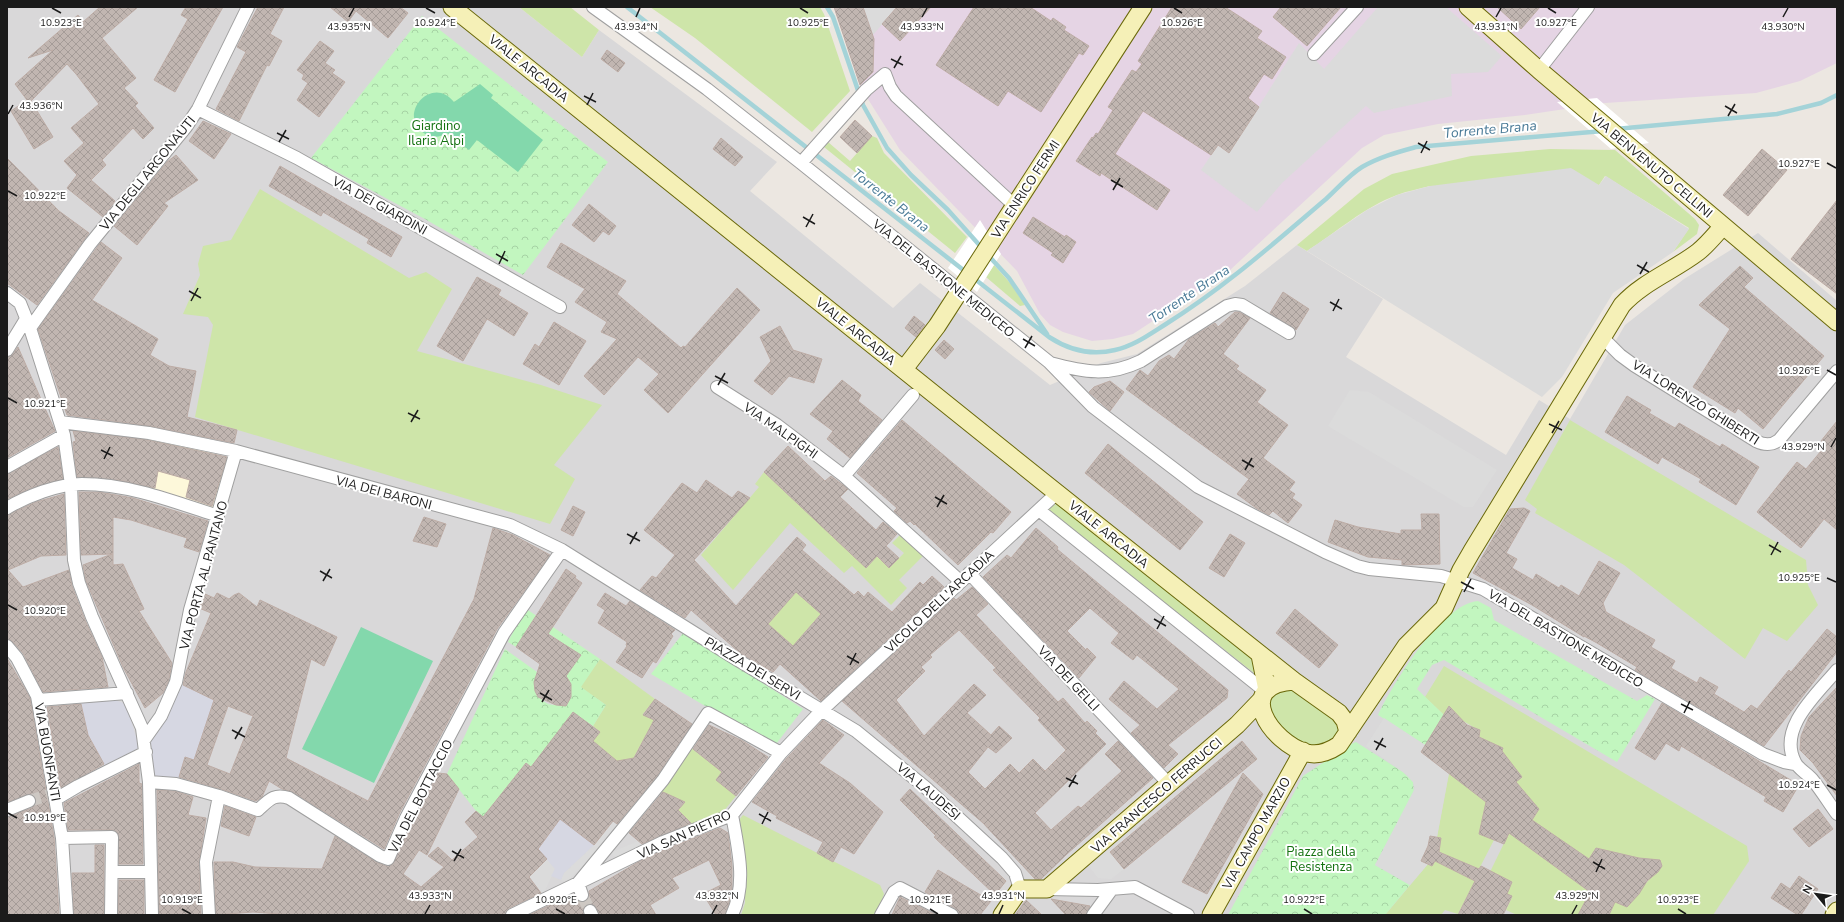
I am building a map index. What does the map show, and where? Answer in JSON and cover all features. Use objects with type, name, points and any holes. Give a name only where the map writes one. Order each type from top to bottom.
[{"type":"street","name":"VIA DEGLI ARGONAUTI","points":[[7,350],[90,244],[175,141],[198,110],[248,7]]},
{"type":"street","name":"VIALE ARCADIA","points":[[452,7],[1057,493],[1294,681]]},
{"type":"street","name":"VIA DEL BASTIONE MEDICEO","points":[[593,7],[803,160],[962,287],[1049,362],[1093,407],[1198,487],[1325,552],[1357,566],[1369,569],[1431,574],[1457,580],[1494,595],[1763,754],[1784,762],[1795,764]]},
{"type":"street","name":"VIA ENRICO FERMI","points":[[904,369],[931,336],[1143,7]]},
{"type":"street","points":[[1314,54],[1357,7]]},
{"type":"street","name":"VIA BENVENUTO CELLINI","points":[[1468,7],[1539,70],[1837,322]]},
{"type":"street","points":[[1539,70],[1588,7]]},
{"type":"street","points":[[803,160],[866,90],[885,74],[888,84],[896,96],[1015,206]]},
{"type":"street","name":"VIA DEI GIARDINI","points":[[198,110],[297,158],[560,307]]},
{"type":"street","points":[[1260,655],[1265,694],[1261,707],[1265,720],[1280,736],[1302,751],[1316,754],[1333,749],[1339,745],[1406,646],[1444,608],[1472,551],[1602,337],[1627,300],[1650,282],[1697,253],[1723,226]]},
{"type":"street","points":[[7,293],[20,303],[28,323],[64,435],[71,485],[72,542],[78,577],[92,618],[138,718],[144,740],[149,782],[152,915]]},
{"type":"street","points":[[1049,362],[1086,372],[1106,371],[1127,367],[1141,361],[1227,306],[1234,304],[1247,307],[1289,333]]},
{"type":"street","name":"VIA LORENZO GHIBERTI","points":[[1602,337],[1620,355],[1635,366],[1756,441],[1765,445],[1774,444],[1779,440],[1837,371]]},
{"type":"street","name":"VIA MALPIGHI","points":[[717,387],[777,425],[844,476],[964,577]]},
{"type":"street","points":[[844,476],[913,395]]},
{"type":"street","name":"VIA DEI BARONI","points":[[60,422],[150,433],[236,451],[510,525],[562,550],[684,626]]},
{"type":"street","points":[[7,468],[64,435]]},
{"type":"street","name":"VIA PORTA AL PANTANO","points":[[144,740],[161,716],[176,682],[190,610],[236,451]]},
{"type":"street","points":[[7,508],[25,499],[71,485],[82,484],[113,487],[150,494],[218,516]]},
{"type":"street","name":"VICOLO DELL'ARCADIA","points":[[822,710],[964,577],[1057,493]]},
{"type":"street","points":[[1039,510],[1265,694]]},
{"type":"street","name":"VIA DEL BOTTACCIO","points":[[149,782],[176,784],[219,796],[258,810],[273,797],[280,795],[289,798],[388,859],[406,818],[504,633],[562,550]]},
{"type":"street","name":"VIA DEI GELLI","points":[[964,577],[1169,784]]},
{"type":"street","name":"PIAZZA DEI SERVI","points":[[684,626],[822,710]]},
{"type":"street","name":"VIA BUONFANTI","points":[[7,646],[17,658],[35,690],[38,700],[53,796],[62,838],[67,915]]},
{"type":"street","points":[[1837,670],[1804,709],[1796,723],[1790,747],[1795,764],[1813,781],[1837,814]]},
{"type":"street","points":[[1265,694],[1284,681],[1294,681],[1330,706],[1344,718],[1348,732]]},
{"type":"street","points":[[38,700],[125,689]]},
{"type":"street","name":"VIA FRANCESCO FERRUCCI","points":[[1047,889],[1237,725],[1265,694]]},
{"type":"street","points":[[1330,706],[1346,711],[1355,710],[1366,705]]},
{"type":"street","name":"VIA SAN PIETRO","points":[[512,915],[663,842],[732,816],[781,753],[822,710]]},
{"type":"street","name":"VIA LAUDESI","points":[[822,710],[868,739],[953,812],[1009,865],[1018,879],[1020,888]]},
{"type":"street","points":[[582,895],[578,884],[663,780],[708,713],[781,753]]},
{"type":"street","name":"VIA CAMPO MARZIO","points":[[1211,915],[1302,751]]},
{"type":"street","points":[[53,796],[146,752]]},
{"type":"street","points":[[209,915],[206,862],[219,796]]},
{"type":"street","points":[[7,810],[29,801]]},
{"type":"street","points":[[732,816],[738,848],[740,884],[732,915]]},
{"type":"street","points":[[62,838],[112,837],[111,915]]},
{"type":"street","points":[[112,872],[151,872]]},
{"type":"street","points":[[1002,915],[1020,888],[1112,889],[1135,887],[1188,915]]},
{"type":"street","points":[[881,915],[895,890],[900,888],[952,915]]},
{"type":"street","points":[[1093,915],[1112,889]]},
{"type":"street","points":[[1834,915],[1837,911]]},
{"type":"shaded area","points":[[7,7],[519,7],[582,57],[599,30],[777,162],[750,191],[893,308],[920,283],[1050,385],[1101,363],[1137,354],[1245,286],[1297,245],[1383,299],[1346,357],[1506,455],[1539,400],[1570,419],[1625,325],[1684,279],[1758,233],[1837,301],[1837,915],[7,915]]},
{"type":"shaded area","points":[[834,7],[1837,7],[1837,63],[1800,81],[1756,93],[1605,103],[1525,115],[1438,124],[1384,135],[1362,148],[1229,271],[1133,334],[1113,339],[1092,341],[1063,332],[1050,325],[1040,314],[1017,271],[900,150],[861,88]]},
{"type":"shaded area","points":[[863,7],[897,7],[873,35]]},
{"type":"shaded area","points":[[1378,7],[1446,7],[1502,56],[1488,72],[1451,74],[1452,96],[1374,113],[1366,106],[1282,183],[1257,212],[1201,170],[1218,145],[1229,153],[1299,43],[1324,69]]},
{"type":"shaded area","points":[[1571,168],[1599,185],[1606,176],[1689,229],[1673,252],[1613,293],[1562,377],[1542,397],[1307,251],[1367,210],[1397,195],[1430,186]]},
{"type":"shaded area","points":[[1350,390],[1369,392],[1497,470],[1473,507],[1464,507],[1328,426]]},
{"type":"shaded area","points":[[139,434],[230,458],[216,509],[147,489],[138,444]]},
{"type":"shaded area","points":[[180,684],[214,700],[194,760],[185,757],[179,778],[153,777],[151,742],[161,727]]},
{"type":"shaded area","points":[[114,700],[124,703],[127,707],[139,747],[135,751],[105,766],[88,735],[81,702]]},
{"type":"shaded area","points":[[1384,718],[1425,745],[1421,752],[1449,773],[1437,837],[1430,836],[1428,846],[1421,860],[1428,864],[1410,885],[1375,865],[1415,788],[1413,782],[1407,775],[1366,746]]},
{"type":"shaded area","points":[[615,818],[619,827],[603,847],[571,877],[568,883],[561,880],[564,873],[594,845]]},
{"type":"shaded area","points":[[560,819],[594,845],[564,873],[561,880],[551,876],[555,869],[538,849]]},
{"type":"shaded area","points":[[638,841],[646,846],[618,859],[610,853]]},
{"type":"shaded area","points":[[1105,846],[1124,869],[1111,879],[1098,878],[1085,861]]},
{"type":"shaded area","points":[[547,859],[555,869],[543,895],[529,877]]},
{"type":"green space","points":[[519,7],[570,7],[599,30],[582,57]]},
{"type":"green space","points":[[650,7],[820,7],[824,14],[850,91],[812,132],[695,38]]},
{"type":"green space","name":"Giardino Ilaria Alpi","points":[[422,16],[608,162],[523,275],[423,218],[311,158]]},
{"type":"green space","points":[[480,84],[493,95],[491,98],[543,140],[518,172],[477,140],[469,150],[447,133],[435,137],[427,135],[418,128],[414,119],[415,109],[420,101],[427,95],[435,93],[445,94],[454,102]]},
{"type":"green space","points":[[872,136],[877,138],[884,153],[967,237],[955,253],[824,147],[828,142],[850,161]]},
{"type":"green space","points":[[1550,149],[1615,150],[1695,219],[1699,225],[1697,234],[1673,252],[1689,228],[1605,176],[1599,185],[1430,186],[1401,194],[1373,206],[1307,251],[1297,245],[1364,189],[1392,174],[1471,156]]},
{"type":"green space","points":[[260,189],[409,278],[426,272],[452,289],[417,351],[541,385],[602,405],[554,465],[575,479],[550,524],[195,417],[213,325],[208,317],[183,314],[200,275],[198,264],[203,246],[231,240]]},
{"type":"green space","points":[[994,265],[1011,284],[1025,305],[1020,306],[986,277]]},
{"type":"green space","points":[[1570,420],[1806,560],[1808,585],[1818,605],[1787,641],[1763,628],[1745,659],[1624,565],[1535,513],[1537,509],[1525,500]]},
{"type":"green space","points":[[764,472],[866,568],[877,556],[890,567],[904,553],[892,543],[902,533],[925,554],[899,580],[907,588],[891,605],[852,566],[844,573],[790,523],[733,590],[701,555],[759,487],[755,484]]},
{"type":"green space","points":[[1054,504],[1058,505],[1251,656],[1256,670],[1254,673],[1045,508]]},
{"type":"green space","points":[[796,592],[821,614],[793,646],[768,624]]},
{"type":"green space","points":[[1478,601],[1491,608],[1494,620],[1637,701],[1647,695],[1655,699],[1617,762],[1444,660],[1432,665],[1417,689],[1444,715],[1425,745],[1378,715],[1406,666],[1434,630],[1464,605]]},
{"type":"green space","points":[[525,608],[600,659],[581,687],[606,705],[593,726],[573,713],[531,767],[526,763],[483,817],[476,811],[447,774],[505,649],[537,672],[534,686],[537,695],[545,702],[554,705],[567,701],[571,697],[571,684],[565,677],[580,655],[532,622],[516,647],[508,642]]},
{"type":"green space","points":[[361,627],[433,661],[374,783],[302,749]]},
{"type":"green space","points":[[684,632],[803,709],[776,744],[712,710],[651,674]]},
{"type":"green space","points":[[600,659],[655,699],[643,714],[654,720],[632,761],[618,763],[593,741],[600,732],[593,726],[606,705],[580,687]]},
{"type":"green space","points":[[1444,666],[1747,846],[1749,861],[1713,915],[1609,915],[1613,907],[1611,900],[1627,907],[1662,866],[1660,860],[1639,858],[1596,848],[1589,859],[1532,820],[1539,809],[1516,782],[1521,777],[1502,751],[1503,748],[1479,737],[1480,730],[1455,717],[1444,715],[1425,697]]},
{"type":"green space","points":[[1289,687],[1320,706],[1332,719],[1341,734],[1330,743],[1315,747],[1298,742],[1283,731],[1273,716],[1270,703],[1277,688]]},
{"type":"green space","name":"Piazza della Resistenza","points":[[1356,742],[1403,772],[1413,782],[1414,792],[1375,865],[1410,885],[1385,915],[1228,915],[1303,776]]},
{"type":"green space","points":[[690,747],[722,772],[716,780],[736,796],[723,812],[693,826],[678,810],[685,802],[659,791]]},
{"type":"green space","points":[[1449,773],[1486,802],[1479,834],[1494,840],[1479,869],[1439,852],[1441,838],[1437,837]]},
{"type":"green space","points":[[743,815],[880,885],[884,894],[876,915],[741,915],[745,903],[745,893],[739,820]]},
{"type":"green space","points":[[1509,833],[1590,892],[1578,915],[1517,915],[1506,910],[1512,897],[1507,894],[1512,882],[1489,874]]},
{"type":"green space","points":[[1435,861],[1475,881],[1458,914],[1445,910],[1441,915],[1385,915],[1428,864],[1432,866]]},
{"type":"pier","points":[[1597,98],[1649,143],[1611,149],[1557,102]]},
{"type":"pier","points":[[980,220],[1001,254],[977,292],[948,268]]},
{"type":"building","points":[[100,7],[138,7],[102,38],[136,78],[124,88],[138,103],[135,106],[154,128],[143,139],[133,128],[102,160],[106,165],[91,180],[115,201],[103,217],[67,188],[77,175],[64,161],[84,143],[71,128],[99,104],[76,74],[67,64],[31,101],[53,137],[34,149],[11,111],[27,100],[15,84],[53,50],[28,58],[78,15],[83,22]]},
{"type":"building","points":[[186,7],[223,7],[175,92],[154,80],[188,19],[181,15]]},
{"type":"building","points":[[258,7],[284,7],[270,34],[282,41],[269,66],[267,65],[239,121],[216,109],[246,52],[237,47]]},
{"type":"building","points":[[330,7],[400,7],[408,13],[388,38],[356,11],[348,22]]},
{"type":"building","points":[[834,7],[863,7],[874,39],[873,72],[860,85]]},
{"type":"building","points":[[897,7],[931,7],[900,41],[882,24]]},
{"type":"building","points":[[974,7],[1030,7],[1051,21],[1053,18],[1066,27],[1064,30],[1089,46],[1083,55],[1079,53],[1041,112],[1008,91],[998,106],[936,65]]},
{"type":"building","points":[[1172,7],[1225,7],[1262,31],[1257,38],[1286,57],[1272,79],[1264,74],[1248,98],[1259,107],[1229,153],[1218,145],[1211,155],[1143,111],[1115,154],[1170,190],[1157,210],[1101,173],[1100,176],[1076,161],[1092,137],[1093,138],[1096,133],[1098,134],[1113,110],[1108,107],[1132,70],[1136,72],[1142,64],[1138,61]]},
{"type":"building","points":[[1281,7],[1341,7],[1307,46],[1273,17]]},
{"type":"building","points":[[1497,7],[1540,7],[1521,29]]},
{"type":"building","points":[[320,41],[334,51],[325,63],[335,70],[332,73],[345,82],[319,117],[297,100],[308,83],[302,79],[304,75],[297,70]]},
{"type":"building","points":[[607,50],[625,63],[618,72],[601,59]]},
{"type":"building","points":[[855,120],[872,136],[857,153],[840,137]]},
{"type":"building","points":[[203,121],[231,134],[214,159],[189,141]]},
{"type":"building","points":[[721,138],[743,157],[735,166],[713,149]]},
{"type":"building","points":[[1762,149],[1787,170],[1748,216],[1723,195]]},
{"type":"building","points":[[176,155],[198,180],[164,203],[168,206],[137,245],[114,226],[167,162]]},
{"type":"building","points":[[7,158],[59,211],[89,233],[37,305],[7,283]]},
{"type":"building","points":[[280,166],[402,237],[391,257],[367,243],[369,239],[323,212],[321,216],[269,186]]},
{"type":"building","points":[[1837,200],[1837,294],[1791,259]]},
{"type":"building","points":[[589,204],[616,226],[609,235],[603,231],[594,242],[572,225]]},
{"type":"building","points":[[1033,217],[1065,237],[1066,235],[1076,242],[1063,263],[1051,255],[1053,253],[1023,233]]},
{"type":"building","points":[[101,242],[122,258],[92,300],[158,339],[150,355],[169,366],[196,371],[187,417],[237,430],[234,443],[150,426],[67,415],[38,329]]},
{"type":"building","points":[[561,243],[626,281],[617,294],[681,348],[683,346],[685,347],[737,288],[760,310],[668,413],[644,390],[659,374],[638,357],[604,395],[584,376],[617,339],[601,332],[607,322],[575,302],[585,289],[547,267]]},
{"type":"building","points":[[1740,266],[1753,278],[1744,287],[1824,356],[1763,429],[1738,408],[1735,413],[1693,387],[1730,329],[1699,305]]},
{"type":"building","points":[[477,277],[501,290],[498,295],[528,313],[514,336],[487,319],[463,361],[437,346]]},
{"type":"building","points":[[1283,292],[1309,309],[1296,330],[1270,313]]},
{"type":"building","points":[[1235,312],[1239,312],[1250,318],[1223,354],[1239,366],[1236,369],[1266,390],[1257,402],[1288,425],[1263,458],[1295,482],[1289,490],[1295,494],[1292,498],[1302,505],[1288,523],[1273,511],[1269,515],[1256,508],[1237,494],[1249,479],[1126,389],[1140,370],[1148,376],[1159,361],[1169,355],[1174,359],[1189,339],[1215,323],[1218,327]]},
{"type":"building","points":[[914,316],[925,325],[916,337],[905,328]]},
{"type":"building","points":[[554,322],[586,341],[559,385],[523,364],[535,344],[539,347]]},
{"type":"building","points":[[780,326],[793,350],[822,359],[814,383],[789,376],[772,395],[754,381],[771,361],[760,337]]},
{"type":"building","points":[[944,340],[954,349],[945,359],[935,350]]},
{"type":"building","points":[[18,347],[55,431],[7,458],[7,357],[13,354]]},
{"type":"building","points":[[842,380],[861,395],[858,401],[882,420],[850,458],[827,439],[833,431],[810,414]]},
{"type":"building","points":[[1110,381],[1124,392],[1110,411],[1089,392],[1094,387]]},
{"type":"building","points":[[1627,396],[1651,410],[1649,413],[1675,428],[1679,423],[1720,447],[1722,444],[1759,467],[1736,505],[1699,482],[1701,479],[1662,457],[1658,464],[1605,432]]},
{"type":"building","points":[[902,420],[1011,512],[993,533],[991,532],[958,565],[915,524],[914,525],[910,521],[907,523],[894,511],[897,508],[857,473]]},
{"type":"building","points":[[1837,421],[1837,530],[1824,519],[1801,548],[1757,512],[1797,462],[1806,469],[1826,445],[1821,441]]},
{"type":"building","points":[[73,431],[148,440],[227,457],[212,506],[186,497],[190,480],[158,471],[155,488],[118,480],[77,477],[73,442],[76,441]]},
{"type":"building","points":[[1108,444],[1203,522],[1180,550],[1085,473]]},
{"type":"building","points":[[788,446],[825,481],[831,476],[848,489],[840,497],[876,530],[883,522],[897,534],[886,546],[899,558],[889,568],[877,556],[866,568],[764,472]]},
{"type":"building","points":[[58,447],[63,479],[31,488],[7,499],[7,474]]},
{"type":"building","points":[[706,480],[732,498],[738,491],[750,498],[694,560],[736,606],[797,537],[806,545],[802,550],[854,595],[858,591],[864,597],[868,592],[892,612],[920,582],[923,585],[932,576],[944,587],[821,701],[780,664],[773,672],[740,653],[691,610],[685,618],[640,590],[652,576],[656,578],[675,555],[644,530],[682,483],[697,493]],"holes":[[[796,592],[821,614],[793,646],[768,624]]]},
{"type":"building","points":[[79,492],[99,492],[133,498],[208,521],[199,552],[184,547],[187,538],[131,520],[113,517],[113,565],[123,564],[144,609],[139,611],[172,663],[169,680],[163,693],[145,708],[123,667],[86,581],[83,565],[112,554],[81,555]]},
{"type":"building","points":[[64,494],[66,555],[41,556],[8,570],[23,587],[69,570],[72,586],[85,620],[102,657],[108,687],[43,692],[23,653],[12,641],[7,639],[7,515],[36,502]]},
{"type":"building","points":[[573,506],[585,512],[573,536],[561,530]]},
{"type":"building","points":[[1524,508],[1530,511],[1506,553],[1517,559],[1512,568],[1533,580],[1536,574],[1559,588],[1561,585],[1579,596],[1599,561],[1620,573],[1603,603],[1606,612],[1655,640],[1651,647],[1675,661],[1671,668],[1697,683],[1700,677],[1718,687],[1714,694],[1744,712],[1751,705],[1757,709],[1789,670],[1791,672],[1827,629],[1837,637],[1837,652],[1764,746],[1635,670],[1637,667],[1597,643],[1473,573],[1510,509]]},
{"type":"building","points":[[1421,514],[1439,514],[1440,564],[1402,565],[1402,560],[1368,557],[1328,542],[1335,520],[1358,527],[1401,534],[1401,530],[1422,530]]},
{"type":"building","points":[[424,517],[446,524],[437,547],[413,541]]},
{"type":"building","points":[[493,528],[513,535],[550,555],[497,629],[399,814],[384,849],[293,792],[282,789],[269,781],[262,797],[256,801],[179,777],[185,757],[194,760],[214,700],[183,685],[186,672],[211,613],[199,608],[203,593],[214,598],[217,593],[229,599],[239,593],[257,607],[260,600],[337,637],[324,666],[311,659],[286,758],[368,801],[474,599]],"holes":[[[228,706],[253,716],[230,774],[207,765]]]},
{"type":"building","points":[[1036,528],[1058,547],[1057,549],[1228,690],[1227,698],[1168,745],[1178,754],[1164,768],[1131,733],[1140,725],[1109,699],[1124,681],[1157,709],[1179,689],[1137,655],[1133,660],[1111,643],[1119,633],[1090,608],[1067,631],[1086,650],[1087,648],[1096,657],[1079,678],[983,577],[1007,555],[1011,558]]},
{"type":"building","points":[[1230,534],[1245,543],[1224,577],[1209,568]]},
{"type":"building","points":[[566,569],[576,576],[575,578],[582,583],[548,634],[581,655],[566,676],[571,684],[571,697],[566,706],[556,705],[538,697],[535,691],[534,682],[540,664],[516,647]]},
{"type":"building","points":[[972,587],[988,604],[976,615],[1058,702],[1063,698],[1085,723],[1087,721],[1097,731],[1095,733],[1106,744],[1035,813],[1051,830],[1078,806],[1081,808],[1122,771],[1105,754],[1118,741],[1153,778],[1041,879],[1035,879],[983,823],[842,701],[954,598],[956,600]],"holes":[[[959,630],[996,668],[993,670],[1040,718],[1038,720],[1066,750],[1045,771],[1033,759],[1019,773],[1010,764],[985,789],[968,772],[988,747],[996,753],[1012,738],[999,726],[991,735],[967,713],[986,695],[974,684],[924,736],[896,700],[925,671],[921,667],[932,657],[930,655]]]},
{"type":"building","points":[[605,593],[626,606],[630,601],[675,630],[671,634],[673,636],[656,663],[653,661],[642,678],[616,662],[627,646],[627,642],[598,623],[605,610],[597,605]]},
{"type":"building","points":[[1295,609],[1338,645],[1319,668],[1276,633]]},
{"type":"building","points":[[7,658],[30,698],[54,837],[59,915],[7,915],[7,817],[32,808],[36,802],[34,795],[30,794],[7,802]]},
{"type":"building","points":[[1837,687],[1837,796],[1813,763],[1800,750],[1801,736],[1809,717]]},
{"type":"building","points":[[655,699],[692,724],[657,776],[617,824],[613,821],[594,845],[560,819],[538,849],[547,859],[529,877],[541,893],[509,908],[505,915],[291,915],[253,912],[216,915],[214,862],[233,862],[255,867],[322,869],[335,836],[376,862],[386,866],[392,865],[438,773],[447,774],[459,789],[427,855],[419,850],[403,874],[421,887],[444,867],[428,856],[438,847],[452,860],[478,837],[465,822],[476,811],[483,817],[526,763],[531,767],[573,712],[600,732],[593,741],[617,761],[634,758],[654,720],[643,715]]},
{"type":"building","points":[[1662,703],[1799,785],[1783,812],[1764,801],[1766,797],[1681,746],[1679,751],[1666,743],[1655,760],[1635,748]]},
{"type":"building","points":[[81,704],[88,735],[104,764],[61,788],[47,707]]},
{"type":"building","points":[[1449,706],[1467,725],[1480,730],[1479,737],[1503,748],[1502,751],[1522,777],[1516,782],[1539,809],[1532,820],[1589,859],[1596,848],[1639,858],[1660,860],[1662,866],[1658,872],[1647,881],[1639,894],[1627,907],[1615,902],[1609,915],[1578,915],[1590,892],[1509,833],[1504,844],[1479,834],[1486,802],[1421,752]]},
{"type":"building","points":[[823,720],[844,735],[819,763],[850,783],[883,812],[854,854],[841,847],[833,862],[817,853],[823,842],[776,818],[777,816],[752,802],[787,758]]},
{"type":"building","points":[[709,725],[743,741],[768,757],[736,796],[716,780],[722,772],[693,749]]},
{"type":"building","points":[[1242,741],[1257,759],[1124,869],[1110,852]]},
{"type":"building","points":[[139,764],[139,783],[142,784],[143,864],[119,864],[118,833],[112,830],[68,830],[64,803]]},
{"type":"building","points":[[1243,773],[1263,794],[1207,894],[1182,882]]},
{"type":"building","points":[[910,789],[1006,881],[995,895],[934,837],[936,836],[900,800]]},
{"type":"building","points":[[157,790],[175,791],[193,797],[188,815],[206,818],[199,862],[201,915],[159,915]]},
{"type":"building","points":[[663,792],[685,802],[678,810],[691,823],[642,844],[629,833]]},
{"type":"building","points":[[225,806],[256,817],[249,836],[221,826]]},
{"type":"building","points":[[1818,809],[1833,829],[1809,847],[1793,829]]},
{"type":"building","points":[[720,828],[728,833],[732,866],[732,890],[726,893],[730,900],[725,915],[716,915],[703,894],[721,885],[709,860],[672,878],[679,888],[650,905],[656,915],[599,915],[596,907],[590,904],[584,907],[584,915],[529,915],[574,894],[577,901],[585,902],[589,897],[589,891],[640,861]]},
{"type":"building","points":[[1430,836],[1441,838],[1439,852],[1479,869],[1481,866],[1512,882],[1507,894],[1512,896],[1503,915],[1458,915],[1475,881],[1435,861],[1432,866],[1421,861],[1428,846]]},
{"type":"building","points":[[95,845],[104,845],[104,915],[74,915],[72,873],[95,873]]},
{"type":"building","points":[[938,870],[991,901],[980,915],[959,915],[955,908],[925,892]]},
{"type":"building","points":[[1799,876],[1818,889],[1801,915],[1798,915],[1771,898],[1781,883],[1790,889]]},
{"type":"building","points":[[119,880],[144,880],[144,915],[118,915]]},
{"type":"building","points":[[900,897],[936,915],[892,915]]},
{"type":"building","points":[[1051,899],[1090,906],[1086,915],[1066,915]]},
{"type":"building","points":[[1026,900],[1042,915],[1015,915]]},
{"type":"waterway","name":"Torrente Brana","points":[[627,7],[1049,337],[1057,342],[1080,351],[1106,352],[1129,346],[1148,336],[1188,310],[1229,280],[1268,249],[1326,199],[1352,174],[1375,160],[1416,147],[1603,131]]},
{"type":"waterway","points":[[827,7],[833,17],[863,105],[887,148],[911,175],[948,210],[982,248]]},
{"type":"waterway","name":"Torrente Brana","points":[[1616,129],[1777,114],[1821,103],[1837,95]]},
{"type":"waterway","points":[[987,254],[1009,278],[1047,334]]},
{"type":"tunnel","points":[[29,801],[49,795]]},
{"type":"tunnel","points":[[582,895],[590,911]]}]
